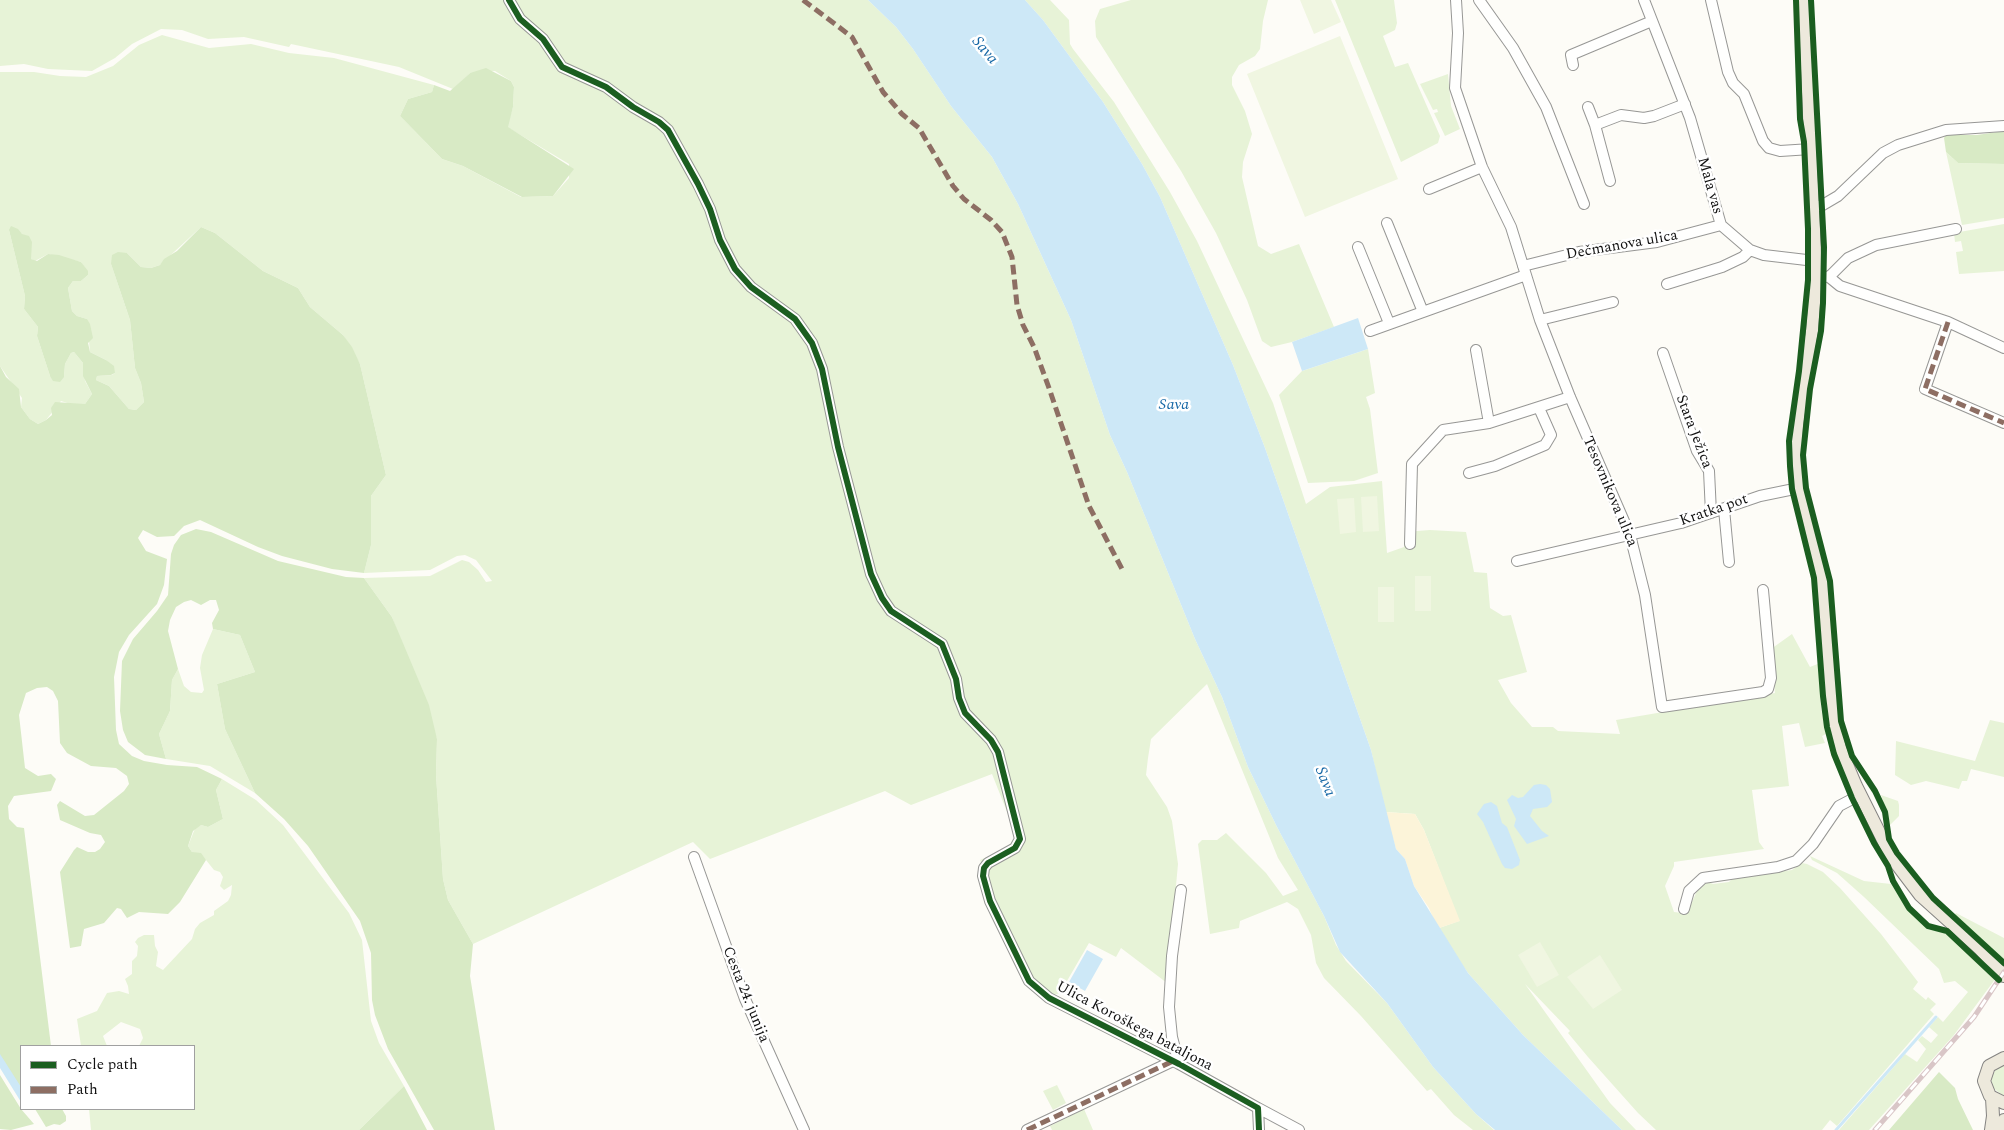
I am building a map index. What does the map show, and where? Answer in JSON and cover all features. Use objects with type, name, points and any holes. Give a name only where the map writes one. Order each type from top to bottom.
[{"type":"main road","points":[[1804,0],[1816,276],[1812,330],[1797,425],[1796,449],[1799,488],[1822,583],[1833,719],[1840,748],[1886,850],[1913,887],[1980,949],[2004,976]]},
{"type":"main road","points":[[1991,1130],[1998,1100],[1987,1090],[1984,1078],[1988,1069],[2000,1059],[2004,1049]]},
{"type":"main road","points":[[2000,1130],[2004,1120]]},
{"type":"street","name":"Ulica Koroškega bataljona","points":[[509,0],[520,19],[543,39],[562,67],[606,87],[668,130],[698,184],[710,209],[720,240],[735,268],[744,281],[795,319],[812,343],[822,369],[838,447],[870,574],[891,611],[942,644],[954,672],[959,698],[965,713],[991,740],[998,752],[1020,839],[1015,848],[988,863],[984,868],[983,876],[990,901],[1029,981],[1048,998],[1176,1062],[1299,1130]]},
{"type":"street","name":"Tesovnikova ulica","points":[[1456,0],[1458,33],[1455,88],[1482,167],[1511,227],[1540,320],[1570,397],[1630,535],[1645,595],[1662,707],[1763,692],[1768,689],[1771,678],[1763,590]]},
{"type":"street","points":[[1479,0],[1513,48],[1546,107],[1584,204]]},
{"type":"street","name":"Mala vas","points":[[1644,0],[1685,104],[1721,225],[1750,250],[1764,255],[1815,261]]},
{"type":"street","points":[[1711,0],[1728,72],[1733,83],[1744,94],[1763,142],[1769,148],[1780,151],[1811,149]]},
{"type":"street","points":[[1573,65],[1571,55],[1652,21]]},
{"type":"street","points":[[1595,125],[1621,115],[1644,118],[1654,116],[1685,104]]},
{"type":"street","points":[[1588,107],[1595,125],[1610,181]]},
{"type":"street","points":[[1814,206],[1821,206],[1838,196],[1883,153],[1898,145],[1946,130],[2004,126]]},
{"type":"street","points":[[1429,189],[1482,167]]},
{"type":"street","points":[[1387,223],[1423,312]]},
{"type":"street","name":"Dečmanova ulica","points":[[1525,271],[1579,252],[1657,242],[1721,225]]},
{"type":"street","points":[[1829,277],[1848,258],[1876,245],[1956,228]]},
{"type":"street","points":[[1358,247],[1389,324]]},
{"type":"street","points":[[1667,284],[1722,267],[1750,250]]},
{"type":"street","points":[[1370,331],[1525,271]]},
{"type":"street","points":[[1816,276],[1829,277],[1840,286],[1948,322],[2004,348]]},
{"type":"street","points":[[1540,320],[1613,302]]},
{"type":"street","points":[[1948,322],[1925,389],[2004,422]]},
{"type":"street","points":[[1476,350],[1489,423]]},
{"type":"street","name":"Stara Ježica","points":[[1663,353],[1697,451],[1709,471],[1711,513]]},
{"type":"street","points":[[1410,544],[1412,464],[1443,430],[1489,423],[1570,397]]},
{"type":"street","points":[[1469,473],[1495,466],[1545,445],[1551,435],[1539,408]]},
{"type":"street","name":"Kratka pot","points":[[1517,561],[1681,523],[1760,496],[1799,488]]},
{"type":"street","points":[[1724,509],[1729,562]]},
{"type":"street","points":[[1684,909],[1689,891],[1703,878],[1783,866],[1796,861],[1813,844],[1840,806],[1860,795]]},
{"type":"street","name":"Cesta 24. junija","points":[[694,857],[747,1006],[804,1130]]},
{"type":"street","name":"Ulica Koroškega bataljona","points":[[1176,1062],[1169,1007],[1172,956],[1181,890]]},
{"type":"street","name":"Ulica Koroškega bataljona","points":[[1027,1130],[1176,1062]]},
{"type":"street","points":[[1258,1108],[1259,1130]]},
{"type":"green space","points":[[0,0],[868,0],[896,27],[913,49],[951,106],[992,157],[1018,204],[1071,320],[1110,435],[1195,639],[1222,697],[1248,767],[1324,916],[1336,945],[1346,961],[1387,1003],[1433,1067],[1476,1114],[1494,1130],[1473,1130],[1454,1115],[1431,1089],[1427,1091],[1361,1016],[1324,978],[1316,963],[1311,935],[1298,909],[1287,902],[1240,921],[1239,928],[1210,934],[1198,844],[1202,840],[1217,840],[1226,833],[1266,873],[1283,896],[1298,890],[1278,858],[1207,684],[1151,739],[1148,758],[1146,775],[1167,807],[1172,821],[1178,864],[1167,983],[1121,948],[1116,957],[1089,943],[1060,993],[1051,996],[1033,977],[1024,963],[994,900],[980,860],[1013,846],[1017,837],[992,774],[911,805],[885,791],[710,859],[693,842],[473,944],[448,900],[443,879],[436,775],[437,739],[392,617],[364,578],[430,576],[462,560],[469,562],[478,570],[486,582],[492,581],[476,560],[465,555],[457,556],[430,570],[364,573],[371,545],[371,496],[386,475],[360,364],[343,335],[310,307],[298,288],[263,271],[215,233],[201,227],[160,265],[151,268],[141,267],[127,253],[111,264],[130,320],[135,368],[141,383],[144,402],[136,410],[129,409],[109,386],[96,380],[97,376],[115,373],[106,360],[90,352],[87,319],[77,316],[72,311],[68,288],[73,281],[81,281],[88,275],[81,262],[48,254],[35,261],[31,259],[22,234],[9,230],[25,296],[24,309],[38,327],[37,336],[50,376],[64,377],[65,364],[71,353],[74,352],[83,363],[85,381],[92,394],[85,404],[74,405],[61,401],[46,420],[38,424],[30,419],[21,407],[22,398],[0,366],[0,72],[34,72],[86,77],[113,66],[139,45],[162,35],[209,48],[251,44],[289,53],[334,58],[434,85],[432,92],[408,99],[400,116],[442,159],[463,166],[521,197],[553,196],[569,178],[569,164],[507,127],[513,107],[514,87],[511,81],[495,71],[470,73],[453,89],[399,67],[291,44],[289,47],[244,37],[208,39],[182,30],[161,29],[132,44],[115,58],[92,71],[48,69],[24,64],[0,66]]},
{"type":"green space","points":[[1025,0],[1050,0],[1069,20],[1070,44],[1114,102],[1170,192],[1197,241],[1273,403],[1306,504],[1330,487],[1382,481],[1387,553],[1404,547],[1405,532],[1430,530],[1466,532],[1474,572],[1487,573],[1490,608],[1503,616],[1511,615],[1527,672],[1498,680],[1511,703],[1532,727],[1553,727],[1558,731],[1620,734],[1616,720],[1775,693],[1771,649],[1792,634],[1810,667],[1820,663],[1821,708],[1826,734],[1822,736],[1825,743],[1805,747],[1799,723],[1782,726],[1789,786],[1752,790],[1759,842],[1764,849],[1674,862],[1665,886],[1674,912],[1683,913],[1684,905],[1691,904],[1697,891],[1708,882],[1713,884],[1729,882],[1733,878],[1792,870],[1802,863],[1807,864],[1823,872],[1840,888],[1881,934],[1918,982],[1913,989],[1926,1000],[1928,997],[1936,1004],[1930,1010],[1934,1014],[1837,1126],[1830,1120],[1822,1130],[1656,1130],[1638,1113],[1588,1057],[1568,1033],[1570,1031],[1525,984],[1610,1103],[1636,1130],[1622,1130],[1523,1035],[1468,973],[1439,928],[1459,921],[1424,830],[1415,814],[1385,812],[1371,750],[1265,448],[1233,365],[1160,197],[1142,164],[1103,102],[1043,20]]},
{"type":"green space","points":[[1131,0],[1268,0],[1263,21],[1260,49],[1255,56],[1239,65],[1232,77],[1232,85],[1245,111],[1252,134],[1243,162],[1242,177],[1258,246],[1271,254],[1299,244],[1334,327],[1292,342],[1271,347],[1262,341],[1247,300],[1216,233],[1181,171],[1096,37],[1095,21],[1100,9]]},
{"type":"green space","points":[[1300,0],[1331,0],[1341,22],[1314,34]]},
{"type":"green space","points":[[1335,0],[1394,0],[1397,23],[1395,30],[1383,36],[1395,67],[1408,63],[1440,136],[1438,143],[1401,162]]},
{"type":"green space","points":[[1340,36],[1398,179],[1305,217],[1247,74]]},
{"type":"green space","points":[[486,68],[511,81],[514,87],[513,107],[508,127],[574,169],[553,196],[522,197],[463,166],[442,159],[400,116],[408,99],[432,92],[434,85],[450,91],[470,73]]},
{"type":"green space","points":[[1448,74],[1451,106],[1460,129],[1445,136],[1434,113],[1438,112],[1437,109],[1433,110],[1420,84]]},
{"type":"green space","points":[[2004,131],[2004,164],[1958,163],[1946,152],[1944,138],[1946,135],[1977,135]]},
{"type":"green space","points":[[1946,152],[1958,163],[2004,164],[2004,218],[1962,225]]},
{"type":"green space","points":[[2004,224],[2004,271],[1959,274],[1956,252],[1963,251],[1961,241],[1955,242],[1954,233]]},
{"type":"green space","points":[[11,226],[18,229],[22,234],[29,236],[32,242],[31,259],[37,261],[48,254],[59,255],[81,262],[88,271],[88,275],[81,281],[73,281],[68,288],[72,311],[77,316],[87,319],[90,324],[93,338],[88,343],[90,352],[114,366],[115,373],[97,376],[96,380],[109,386],[129,409],[136,410],[144,402],[141,383],[135,368],[130,320],[111,264],[112,255],[118,252],[127,253],[141,267],[151,268],[160,265],[164,259],[177,251],[201,227],[215,233],[263,271],[298,288],[310,307],[343,335],[352,347],[360,364],[386,475],[371,496],[371,545],[364,573],[332,569],[282,556],[200,520],[184,526],[174,536],[157,537],[143,530],[138,538],[146,551],[167,559],[164,585],[157,604],[129,635],[119,652],[114,677],[116,730],[119,744],[132,756],[144,761],[197,767],[222,779],[216,790],[223,819],[208,827],[201,825],[193,831],[188,846],[192,852],[201,853],[206,860],[180,902],[168,914],[139,912],[127,918],[121,909],[117,908],[104,923],[84,929],[81,946],[70,948],[60,872],[77,847],[88,852],[95,852],[105,842],[101,835],[90,833],[60,820],[57,805],[60,801],[85,816],[94,815],[124,791],[129,784],[127,776],[116,768],[91,766],[67,753],[60,743],[58,701],[53,691],[47,687],[37,688],[26,693],[19,715],[25,768],[38,776],[51,774],[56,779],[51,791],[14,796],[8,806],[9,819],[17,827],[24,828],[51,1045],[20,1045],[20,1087],[0,1058],[0,366],[6,377],[19,389],[21,407],[30,419],[38,424],[52,415],[51,408],[55,402],[85,404],[92,394],[83,376],[83,363],[74,352],[71,353],[65,364],[64,377],[60,382],[53,381],[50,376],[37,336],[38,327],[24,309],[25,296],[9,230]]},
{"type":"green space","points":[[1368,349],[1375,393],[1366,397],[1370,409],[1378,473],[1354,481],[1308,483],[1279,395],[1302,371]]},
{"type":"green space","points":[[1377,496],[1379,531],[1363,532],[1361,497]]},
{"type":"green space","points":[[1354,498],[1356,532],[1340,534],[1337,499]]},
{"type":"green space","points":[[196,529],[211,532],[278,561],[346,577],[364,578],[392,617],[429,705],[437,739],[436,775],[443,879],[448,900],[473,944],[470,976],[495,1130],[434,1130],[388,1049],[375,1015],[372,1000],[371,953],[360,921],[308,846],[284,819],[255,793],[225,729],[217,684],[255,672],[240,635],[213,629],[212,623],[219,610],[216,600],[210,600],[201,605],[191,600],[184,602],[176,607],[170,620],[168,631],[178,669],[172,680],[170,711],[159,734],[166,759],[145,755],[128,742],[123,730],[120,711],[122,661],[133,639],[168,595],[171,554],[174,545],[181,535]]},
{"type":"green space","points":[[1415,576],[1431,576],[1431,611],[1415,611]]},
{"type":"green space","points":[[1378,587],[1394,587],[1394,622],[1378,622]]},
{"type":"green space","points":[[213,629],[240,635],[255,672],[217,684],[225,729],[255,793],[210,766],[166,759],[159,734],[170,711],[172,680],[178,669],[184,686],[191,692],[202,693],[204,690],[200,668],[202,655]]},
{"type":"green space","points":[[1990,720],[2004,723],[2004,777],[1971,769],[1967,781],[1962,781],[1959,789],[1926,781],[1911,785],[1895,775],[1896,741],[1975,761]]},
{"type":"green space","points":[[222,779],[256,800],[283,825],[349,913],[362,940],[371,1021],[379,1043],[404,1086],[359,1130],[91,1130],[89,1110],[195,1110],[195,1045],[140,1045],[143,1038],[140,1029],[121,1022],[103,1036],[107,1045],[81,1045],[77,1019],[97,1011],[107,993],[119,991],[129,994],[125,979],[132,974],[132,961],[137,956],[138,946],[135,942],[138,938],[144,935],[154,935],[155,946],[158,952],[156,966],[163,970],[192,939],[195,929],[200,923],[214,915],[214,911],[228,901],[232,885],[224,890],[220,886],[223,877],[220,872],[214,870],[206,860],[192,852],[188,846],[196,826],[208,827],[223,819],[216,790]]},
{"type":"green space","points":[[1881,795],[1898,801],[1899,816],[1890,825]]},
{"type":"green space","points":[[1810,856],[1864,881],[1891,884],[1906,907],[1927,929],[1945,933],[1985,966],[1996,978],[1954,1035],[1869,1130],[1839,1130],[1905,1054],[1917,1062],[1926,1049],[1918,1040],[1922,1036],[1931,1043],[1938,1035],[1929,1027],[1938,1017],[1943,1022],[1968,992],[1955,981],[1944,983],[1939,969],[1864,897],[1837,873],[1812,860]]},
{"type":"green space","points":[[1956,913],[2004,938],[2004,960],[1954,915]]},
{"type":"green space","points":[[1540,942],[1559,975],[1537,987],[1518,955]]},
{"type":"green space","points":[[1600,955],[1622,990],[1593,1009],[1567,977]]},
{"type":"green space","points":[[2004,1065],[2004,1096],[1993,1088],[1991,1078],[1996,1069]]},
{"type":"green space","points":[[1939,1072],[1955,1088],[1958,1099],[1973,1130],[1889,1130]]},
{"type":"green space","points":[[0,1075],[20,1110],[34,1124],[11,1130],[0,1129]]},
{"type":"green space","points":[[1057,1085],[1066,1103],[1053,1110],[1043,1091]]},
{"type":"green space","points":[[404,1086],[427,1130],[359,1130]]},
{"type":"green space","points":[[1084,1109],[1093,1130],[1052,1130],[1050,1126]]},
{"type":"green space","points":[[36,1110],[63,1110],[66,1121],[60,1125],[54,1124],[46,1127]]},
{"type":"sand","points":[[1385,812],[1415,814],[1424,830],[1460,921],[1439,928],[1429,908],[1414,886],[1405,859],[1396,849]]},
{"type":"water","name":"Sava","points":[[868,0],[1025,0],[1043,20],[1103,102],[1142,164],[1160,197],[1233,365],[1265,448],[1371,750],[1396,849],[1405,859],[1414,886],[1468,973],[1523,1035],[1622,1130],[1495,1130],[1476,1114],[1433,1067],[1387,1003],[1340,952],[1324,916],[1248,767],[1222,697],[1195,639],[1110,435],[1071,320],[1018,204],[992,157],[951,106],[913,49],[896,27]]},
{"type":"water","points":[[1358,318],[1368,349],[1302,371],[1292,342]]},
{"type":"water","points":[[1534,785],[1546,785],[1550,789],[1552,802],[1547,807],[1533,809],[1530,816],[1542,831],[1549,836],[1527,844],[1514,826],[1516,819],[1507,800],[1512,795],[1518,798],[1523,797]]},
{"type":"water","points":[[1491,802],[1497,806],[1502,823],[1507,827],[1520,860],[1519,865],[1512,869],[1505,868],[1502,864],[1483,822],[1477,814],[1484,804]]},
{"type":"water","points":[[1087,950],[1103,959],[1085,991],[1069,982]]},
{"type":"water","points":[[0,1054],[20,1085],[20,1100],[0,1068]]},
{"type":"waterway","points":[[1836,1130],[1936,1017]]},
{"type":"railway","points":[[1875,1130],[1974,1017],[2004,972]]},
{"type":"marked path","points":[[803,0],[852,37],[883,92],[902,114],[919,128],[953,186],[964,199],[991,220],[1002,232],[1012,257],[1017,305],[1023,325],[1034,347],[1049,388],[1089,506],[1122,569]]},
{"type":"marked path","points":[[1948,322],[1925,389],[2004,423]]},
{"type":"marked path","points":[[1027,1130],[1173,1061]]},
{"type":"cycle path","points":[[509,0],[520,19],[543,39],[562,67],[606,87],[668,130],[698,184],[710,209],[720,240],[735,269],[751,287],[795,319],[812,343],[822,369],[838,447],[871,574],[882,598],[891,611],[942,644],[956,679],[959,698],[965,713],[991,740],[998,752],[1020,839],[1015,848],[988,863],[984,868],[983,876],[990,901],[1029,981],[1049,998],[1179,1064],[1258,1108],[1259,1130]]},
{"type":"cycle path","points":[[1796,0],[1800,119],[1804,142],[1808,229],[1808,280],[1799,371],[1789,441],[1790,466],[1792,489],[1814,578],[1827,727],[1834,754],[1852,798],[1874,843],[1888,866],[1893,881],[1909,908],[1928,926],[1947,931],[1999,980]]},
{"type":"cycle path","points":[[1811,0],[1824,247],[1821,331],[1810,389],[1803,455],[1806,488],[1830,581],[1841,721],[1852,756],[1875,791],[1885,812],[1889,839],[1897,853],[1933,898],[2004,963]]}]
